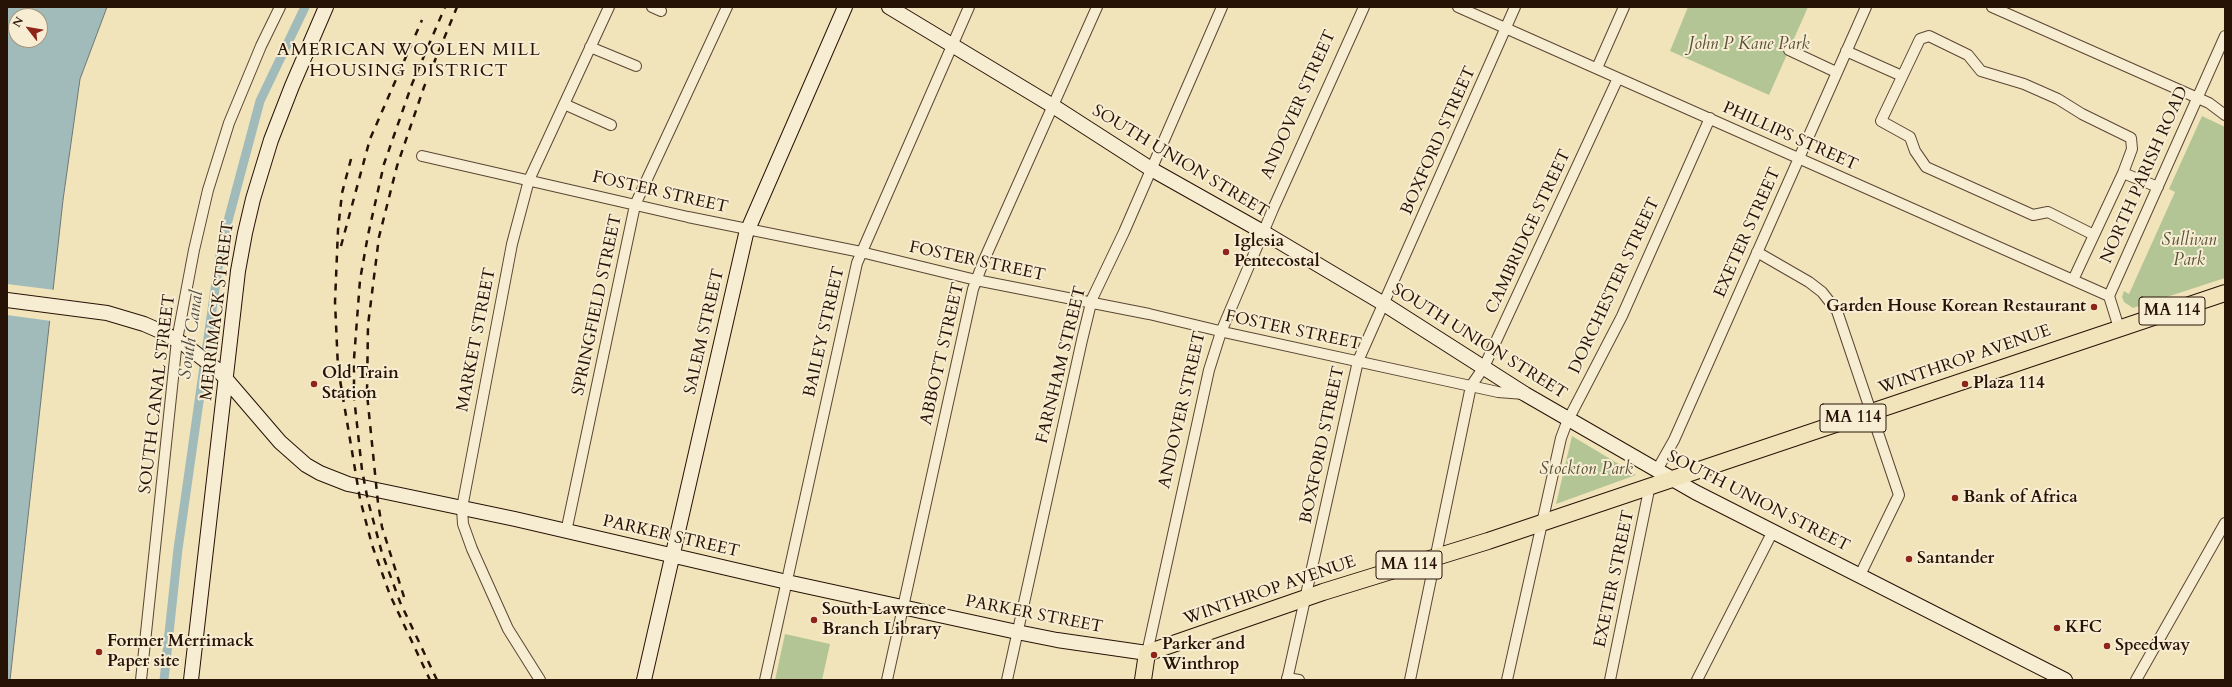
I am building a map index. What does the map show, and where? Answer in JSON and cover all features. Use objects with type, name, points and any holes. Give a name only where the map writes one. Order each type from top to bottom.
[{"type":"main road","name":"MERRIMACK STREET","points":[[191,680],[223,374],[238,271],[253,199],[271,140],[292,86],[326,7]]},
{"type":"main road","name":"SALEM STREET","points":[[644,680],[748,229],[845,7]]},
{"type":"main road","name":"SOUTH UNION STREET","points":[[889,7],[1053,106],[1151,169],[1263,232],[1384,304],[1525,394],[1718,506],[1773,531],[2065,680]]},
{"type":"main road","name":"WINTHROP AVENUE","points":[[1147,653],[1306,598],[1541,522],[2225,293]]},
{"type":"main road","name":"PARKER STREET","points":[[7,300],[107,313],[144,324],[181,343],[223,374],[280,442],[306,465],[320,473],[348,484],[1017,632],[1057,640],[1147,653]]},
{"type":"main road","name":"ANDOVER STREET","points":[[1143,680],[1147,653]]},
{"type":"street","name":"SOUTH CANAL STREET","points":[[141,680],[181,343],[208,190],[229,123],[280,7]]},
{"type":"street","name":"MARKET STREET","points":[[540,680],[508,629],[472,549],[463,524],[462,508],[512,244],[529,180],[608,7]]},
{"type":"street","name":"SPRINGFIELD STREET","points":[[566,532],[636,205],[727,7]]},
{"type":"street","name":"BAILEY STREET","points":[[765,680],[857,263],[969,7]]},
{"type":"street","name":"ABBOTT STREET","points":[[887,680],[976,280],[1097,7]]},
{"type":"street","name":"FARNHAM STREET","points":[[1007,680],[1091,303],[1222,7]]},
{"type":"street","name":"ANDOVER STREET","points":[[1147,653],[1209,370],[1221,332],[1263,232],[1364,7]]},
{"type":"street","name":"PHILLIPS STREET","points":[[1458,7],[1710,118],[1889,200],[2109,296]]},
{"type":"street","name":"BOXFORD STREET","points":[[1287,679],[1358,361],[1515,7]]},
{"type":"street","points":[[1597,68],[1624,7]]},
{"type":"street","name":"EXETER STREET","points":[[1657,470],[1674,440],[1866,7]]},
{"type":"street","points":[[1992,7],[2209,103],[2225,115]]},
{"type":"street","points":[[2072,280],[2094,235],[2123,173],[2132,149],[2131,138],[2082,114],[2058,99],[2024,84],[2007,81],[1981,71],[1968,55],[1929,36],[1920,39],[1881,121],[1910,137],[1915,151],[1926,167],[2033,214],[2048,212],[2094,235]]},
{"type":"street","name":"NORTH PARISH ROAD","points":[[2109,296],[2225,36]]},
{"type":"street","points":[[590,47],[636,66]]},
{"type":"street","points":[[1789,50],[1836,72]]},
{"type":"street","points":[[1846,51],[1902,76]]},
{"type":"street","name":"CAMBRIDGE STREET","points":[[1410,680],[1472,386],[1484,367],[1618,78]]},
{"type":"street","points":[[564,104],[611,125]]},
{"type":"street","name":"DORCHESTER STREET","points":[[1507,680],[1541,522],[1561,438],[1569,419],[1622,316],[1710,118]]},
{"type":"street","name":"FOSTER STREET","points":[[422,156],[636,205],[861,252],[976,280],[1091,303],[1498,392],[1525,394]]},
{"type":"street","points":[[2123,173],[2158,187]]},
{"type":"street","points":[[1757,252],[1809,282],[1822,292],[1837,311],[1900,495],[1860,575]]},
{"type":"street","points":[[2109,296],[2120,328]]},
{"type":"street","name":"EXETER STREET","points":[[1610,680],[1650,485]]},
{"type":"street","points":[[2136,680],[2225,523]]},
{"type":"street","points":[[1697,680],[1773,531]]},
{"type":"street","points":[[1287,679],[1299,680]]},
{"type":"green space","name":"John P Kane Park","points":[[1688,7],[1808,7],[1769,95],[1670,51]]},
{"type":"green space","name":"Sullivan Park","points":[[2202,116],[2225,127],[2225,278],[2133,308],[2124,302],[2122,297],[2124,291],[2129,294],[2175,192],[2169,189]]},
{"type":"green space","name":"Stockton Park","points":[[1572,436],[1632,472],[1636,475],[1556,504]]},
{"type":"green space","points":[[785,634],[830,644],[822,680],[775,680]]},
{"type":"water","points":[[7,7],[107,7],[80,79],[63,200],[10,680],[7,680]]},
{"type":"pier","points":[[7,284],[55,290],[51,321],[7,315]]},
{"type":"waterway","name":"South Canal","points":[[164,680],[178,549],[221,247],[260,101],[305,7]]},
{"type":"railway","points":[[437,680],[400,602],[382,553],[368,501],[362,470],[354,397],[354,359],[360,280],[368,235],[384,164],[412,84],[445,7]]},
{"type":"railway","points":[[404,597],[382,527],[378,503],[367,394],[368,325],[379,237],[397,166],[424,87],[457,7]]},
{"type":"railway","points":[[341,246],[370,139],[422,20]]},
{"type":"railway","points":[[351,159],[342,193],[338,230],[335,302],[338,368],[360,499],[372,545],[390,595],[430,680]]},
{"type":"place","name":"Iglesia Pentecostal","points":[[1226,252]]},
{"type":"place","name":"Garden House Korean Restaurant","points":[[2094,307]]},
{"type":"place","name":"Old Train Station","points":[[314,384]]},
{"type":"place","name":"Plaza 114","points":[[1965,384]]},
{"type":"place","name":"Bank of Africa","points":[[1955,498]]},
{"type":"place","name":"Santander","points":[[1909,559]]},
{"type":"place","name":"South Lawrence Branch Library","points":[[814,620]]},
{"type":"place","name":"KFC","points":[[2057,628]]},
{"type":"place","name":"Speedway","points":[[2107,646]]},
{"type":"place","name":"Former Merrimack Paper site","points":[[99,652]]},
{"type":"place","name":"Parker and Winthrop","points":[[1154,655]]},
{"type":"district","name":"AMERICAN WOOLEN MILL HOUSING DISTRICT","points":[[409,61]]}]
